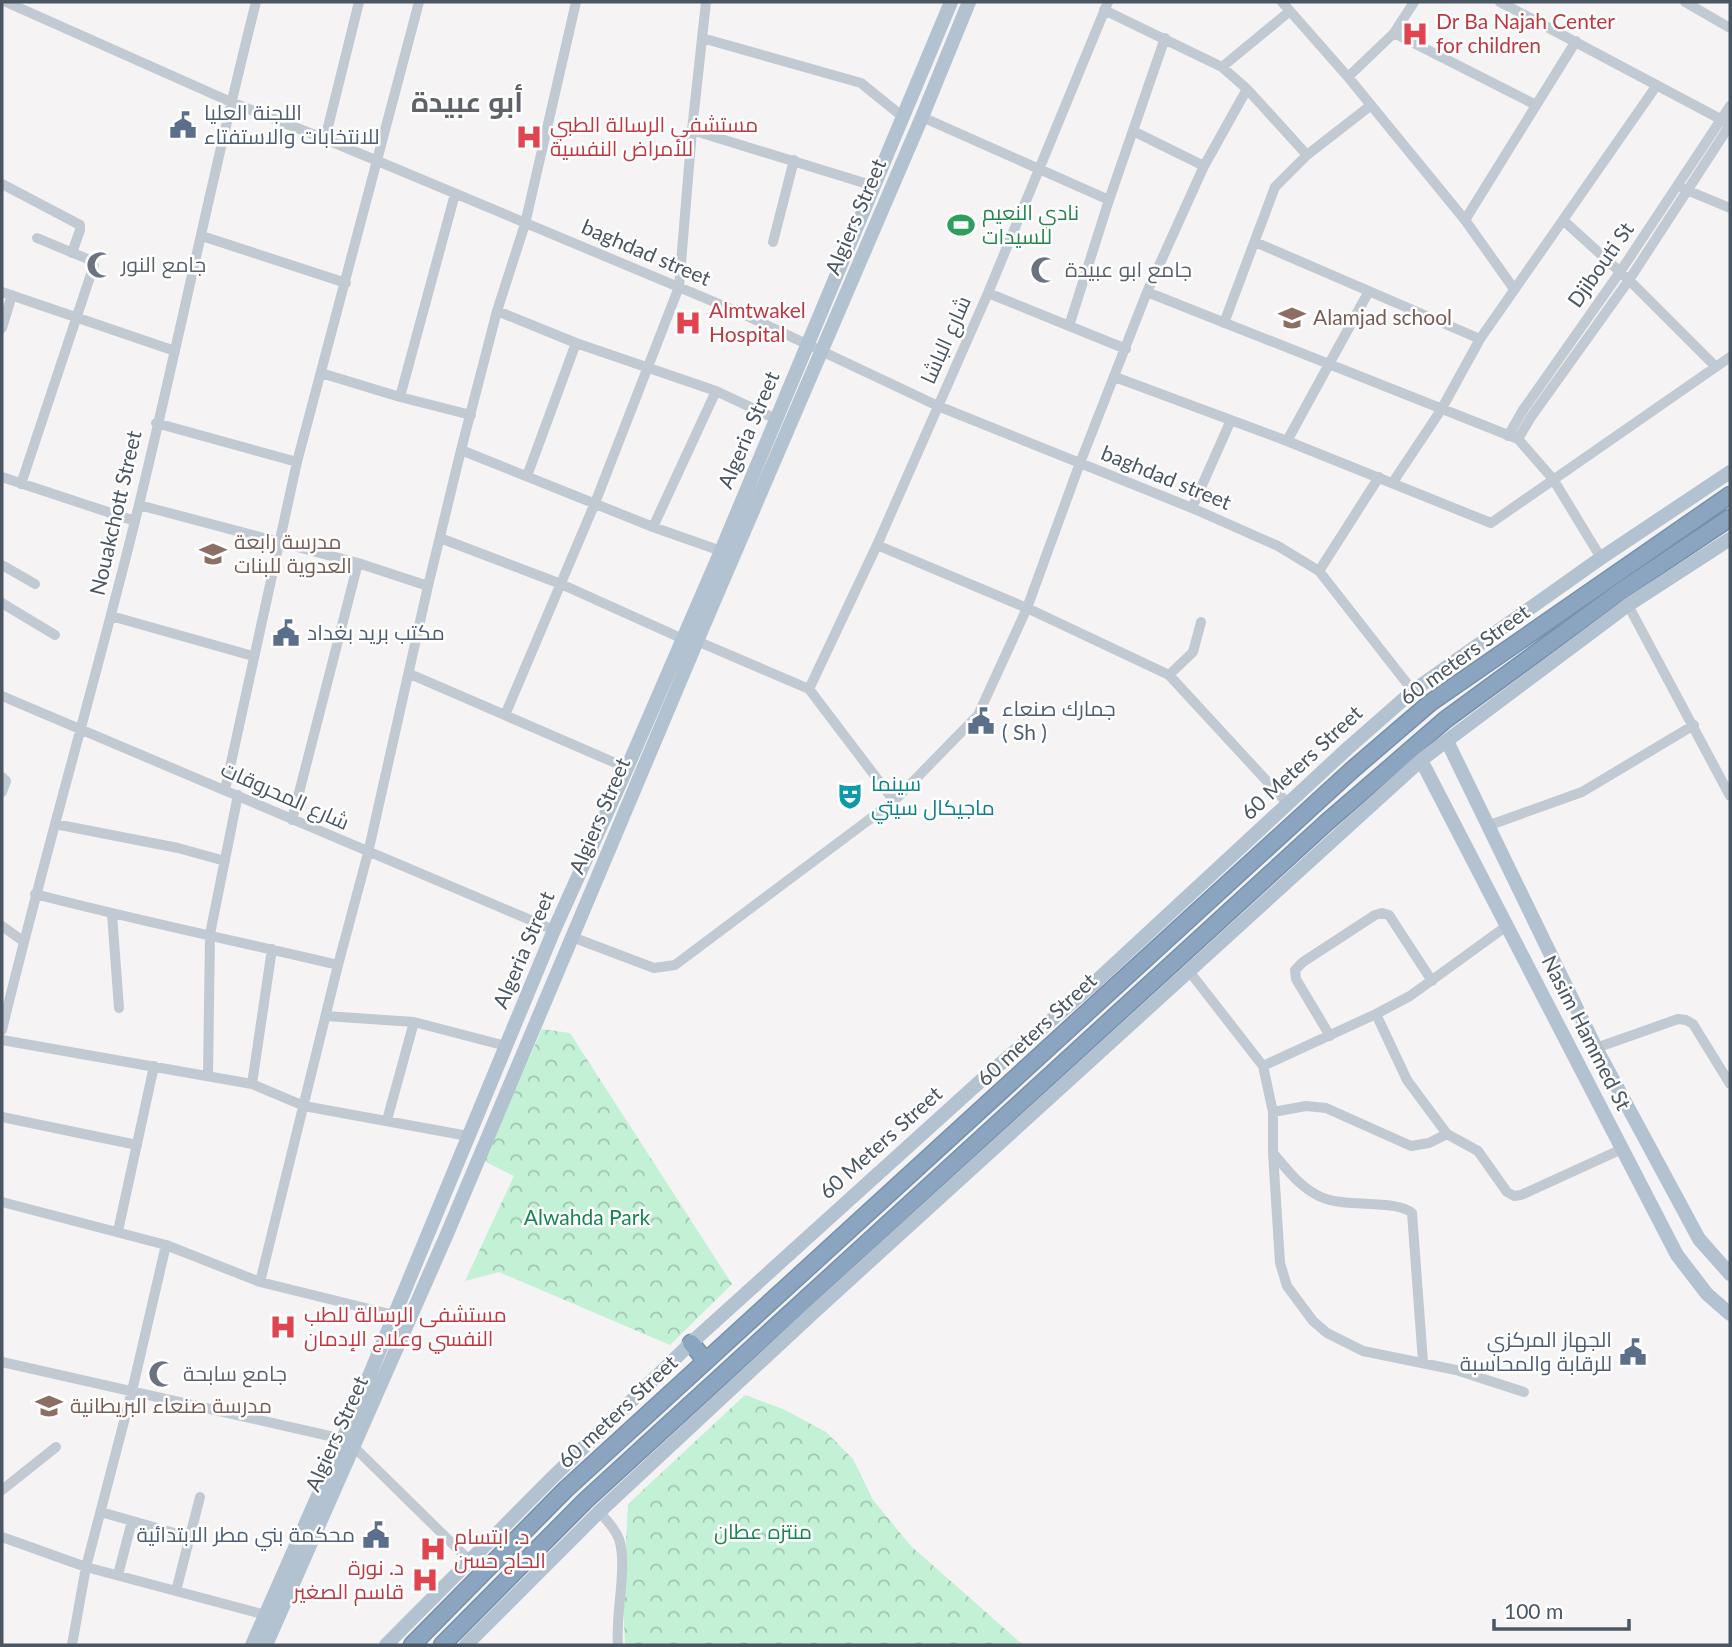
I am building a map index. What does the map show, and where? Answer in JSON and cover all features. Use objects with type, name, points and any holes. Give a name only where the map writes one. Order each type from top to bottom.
[{"type":"highway","name":"60 meters Street","points":[[412,1645],[566,1489],[878,1204],[1196,901],[1430,703],[1730,495]]},
{"type":"highway","name":"60 meters Street","points":[[442,1645],[586,1500],[809,1306],[890,1220],[1264,890],[1445,720],[1624,597],[1730,518]]},
{"type":"highway","points":[[878,1204],[890,1220]]},
{"type":"highway","points":[[691,1343],[705,1360]]},
{"type":"main road","name":"Algeria Street","points":[[252,1645],[349,1443],[394,1315],[554,930],[627,768],[690,640],[721,551],[951,2]]},
{"type":"main road","name":"Algiers Street","points":[[266,1645],[349,1443],[447,1234],[572,937],[690,640],[821,350],[970,2]]},
{"type":"main road","name":"60 Meters Street","points":[[386,1645],[691,1343],[985,1077],[1196,901],[1288,804],[1413,691],[1601,558],[1730,472]]},
{"type":"main road","points":[[466,1645],[809,1306],[1189,971],[1264,890],[1624,597],[1730,538]]},
{"type":"main road","name":"Nasim Hammed St","points":[[1447,741],[1596,1048],[1699,1239],[1730,1274]]},
{"type":"main road","name":"Nasim Hammed St","points":[[1421,760],[1676,1255],[1707,1294],[1730,1314]]},
{"type":"main road","points":[[554,930],[572,937]]},
{"type":"main road","points":[[1574,1057],[1596,1048]]},
{"type":"main road","points":[[431,1227],[447,1234]]},
{"type":"street","name":"baghdad street","points":[[6,2],[232,103],[325,139],[679,287],[939,406],[1192,508],[1278,546],[1318,571],[1413,691]]},
{"type":"street","name":"Nouakchott Street","points":[[2,1030],[35,894],[139,505],[156,423],[257,2]]},
{"type":"street","points":[[325,139],[359,2]]},
{"type":"street","points":[[225,790],[297,462],[419,2]]},
{"type":"street","points":[[260,1282],[368,853],[461,450],[497,311],[525,224],[576,2]]},
{"type":"street","points":[[505,715],[595,503],[679,287],[706,2]]},
{"type":"street","points":[[1348,77],[1394,33],[1414,2]]},
{"type":"street","points":[[1500,2],[1727,123]]},
{"type":"street","points":[[1685,2],[1730,28]]},
{"type":"street","points":[[1106,6],[1222,67],[1247,89],[1307,155]]},
{"type":"street","name":"شارع الباشا","points":[[809,689],[939,406],[1106,6]]},
{"type":"street","points":[[1222,67],[1286,6],[1465,220],[1514,289]]},
{"type":"street","points":[[1394,33],[1536,105]]},
{"type":"street","points":[[702,38],[861,83],[903,117]]},
{"type":"street","points":[[1069,326],[1165,38]]},
{"type":"street","points":[[1465,220],[1576,41]]},
{"type":"street","points":[[1393,482],[1440,410],[1480,339],[1657,85]]},
{"type":"street","points":[[572,937],[654,968],[675,965],[894,801],[978,715],[1027,608],[1147,292],[1204,166],[1247,89]]},
{"type":"street","points":[[1224,323],[1275,187],[1307,155],[1370,106]]},
{"type":"street","name":"Djibouti St","points":[[1513,438],[1531,417],[1727,123],[1730,106]]},
{"type":"street","points":[[922,117],[1109,201]]},
{"type":"street","points":[[692,130],[874,186]]},
{"type":"street","points":[[1133,131],[1204,166]]},
{"type":"street","points":[[774,242],[794,160]]},
{"type":"street","points":[[2,184],[80,225],[72,253]]},
{"type":"street","points":[[1683,188],[1730,208]]},
{"type":"street","points":[[400,397],[455,194]]},
{"type":"street","points":[[1564,221],[1625,276],[1716,367]]},
{"type":"street","points":[[202,236],[346,283]]},
{"type":"street","points":[[21,484],[94,265],[90,260],[37,238]]},
{"type":"street","points":[[1255,242],[1480,339]]},
{"type":"street","points":[[1147,292],[1513,438],[1553,479],[1601,558]]},
{"type":"street","points":[[1287,441],[1369,292]]},
{"type":"street","points":[[988,293],[1126,349]]},
{"type":"street","points":[[2,328],[7,294],[174,351]]},
{"type":"street","points":[[497,311],[576,343],[716,391],[776,419]]},
{"type":"street","points":[[527,476],[576,343]]},
{"type":"street","points":[[1115,377],[1393,482],[1491,523],[1730,357]]},
{"type":"street","points":[[321,373],[471,415]]},
{"type":"street","points":[[653,527],[716,391]]},
{"type":"street","points":[[1192,508],[1231,420]]},
{"type":"street","points":[[156,423],[297,462]]},
{"type":"street","points":[[461,450],[653,527],[721,551]]},
{"type":"street","points":[[2,477],[135,521]]},
{"type":"street","points":[[1318,571],[1379,477]]},
{"type":"street","points":[[139,505],[358,563],[428,586]]},
{"type":"street","points":[[440,538],[562,584],[809,689],[894,801]]},
{"type":"street","points":[[877,545],[1027,608],[1169,675],[1288,804]]},
{"type":"street","points":[[292,820],[358,563]]},
{"type":"street","points":[[2,565],[35,584]]},
{"type":"street","points":[[1624,597],[1728,788]]},
{"type":"street","points":[[2,603],[55,635]]},
{"type":"street","points":[[111,616],[253,656]]},
{"type":"street","points":[[1169,675],[1193,652],[1201,622]]},
{"type":"street","points":[[410,674],[627,768]]},
{"type":"street","name":"شارع المحروقات","points":[[2,696],[554,930]]},
{"type":"street","points":[[1490,825],[1582,792],[1694,725]]},
{"type":"street","points":[[2,777],[6,781],[2,793]]},
{"type":"street","points":[[208,1076],[210,934],[238,795]]},
{"type":"street","points":[[55,824],[178,848],[225,861]]},
{"type":"street","points":[[35,894],[338,965]]},
{"type":"street","points":[[1330,1036],[1296,979],[1295,970],[1375,915],[1382,912],[1390,915],[1432,981]]},
{"type":"street","points":[[112,914],[120,1008]]},
{"type":"street","points":[[1262,1066],[1376,1014],[1432,981],[1508,925]]},
{"type":"street","points":[[2,926],[23,940]]},
{"type":"street","points":[[251,1084],[272,949]]},
{"type":"street","points":[[1189,971],[1262,1066],[1273,1112],[1280,1263],[1287,1286],[1313,1321],[1347,1345],[1378,1355],[1457,1370],[1524,1392]]},
{"type":"street","points":[[1376,1014],[1407,1080],[1447,1133],[1478,1151],[1507,1192],[1514,1196],[1622,1149]]},
{"type":"street","points":[[326,1016],[414,1022],[506,1046]]},
{"type":"street","points":[[1596,1048],[1678,1019],[1686,1020],[1693,1024],[1730,1084]]},
{"type":"street","points":[[387,1120],[414,1022]]},
{"type":"street","points":[[2,1040],[251,1084],[304,1106],[468,1136]]},
{"type":"street","points":[[118,1231],[154,1066]]},
{"type":"street","points":[[1273,1112],[1315,1105],[1411,1146],[1429,1143],[1447,1133]]},
{"type":"street","points":[[2,1117],[137,1145]]},
{"type":"street","points":[[1273,1153],[1305,1189],[1322,1198],[1340,1203],[1400,1207],[1412,1213],[1423,1362]]},
{"type":"street","points":[[2,1202],[166,1245],[260,1282],[394,1315]]},
{"type":"street","points":[[72,1645],[86,1566],[132,1391],[166,1245]]},
{"type":"street","points":[[2,1362],[349,1443],[470,1561]]},
{"type":"street","points":[[2,1490],[56,1447]]},
{"type":"street","points":[[176,1591],[200,1497]]},
{"type":"street","points":[[101,1512],[188,1537]]},
{"type":"street","points":[[599,1513],[618,1536],[622,1552],[616,1627],[618,1645]]},
{"type":"street","points":[[118,1575],[132,1521]]},
{"type":"street","points":[[2,1537],[86,1566],[265,1615]]},
{"type":"green space","name":"Alwahda Park","points":[[542,1029],[570,1033],[732,1284],[670,1345],[499,1272],[465,1281],[514,1176],[484,1161]]},
{"type":"green space","name":"منتزه عطان","points":[[745,1395],[783,1409],[826,1432],[853,1459],[873,1500],[911,1546],[1023,1645],[625,1645],[623,1595],[628,1504]]},
{"type":"place","name":"Dr Ba Najah Center for children","points":[[1415,34]]},
{"type":"place","name":"اللجنة العليا للانتخابات والاستفتاء","points":[[183,125]]},
{"type":"place","name":"مستشفى الرسالة الطبي للأمراض النفسية","points":[[529,137]]},
{"type":"place","name":"نادي النعيم للسيدات","points":[[961,225]]},
{"type":"place","name":"جامع النور","points":[[100,265]]},
{"type":"place","name":"جامع ابو عبيدة","points":[[1044,270]]},
{"type":"place","name":"Alamjad school","points":[[1292,318]]},
{"type":"place","name":"Almtwakel Hospital","points":[[688,323]]},
{"type":"place","name":"مدرسة رابعة العدوية للبنات","points":[[213,554]]},
{"type":"place","name":"مكتب بريد بغداد","points":[[286,633]]},
{"type":"place","name":"جمارك صنعاء ( Sh )","points":[[981,721]]},
{"type":"place","name":"سينما ماجيكال سيتي","points":[[850,796]]},
{"type":"place","name":"مستشفى الرسالة للطب النفسي وعلاج الإدمان","points":[[283,1327]]},
{"type":"place","name":"الجهاز المركزي للرقابة والمحاسبة","points":[[1633,1352]]},
{"type":"place","name":"جامع سابحة","points":[[162,1374]]},
{"type":"place","name":"مدرسة صنعاء البريطانية","points":[[49,1406]]},
{"type":"place","name":"محكمة بني مطر الابتدائية","points":[[376,1535]]},
{"type":"place","name":"د. ابتسام الحاج حسن","points":[[433,1549]]},
{"type":"place","name":"د. نورة قاسم الصغير","points":[[425,1580]]},
{"type":"district","name":"أبو عبيدة","points":[[467,102]]}]
